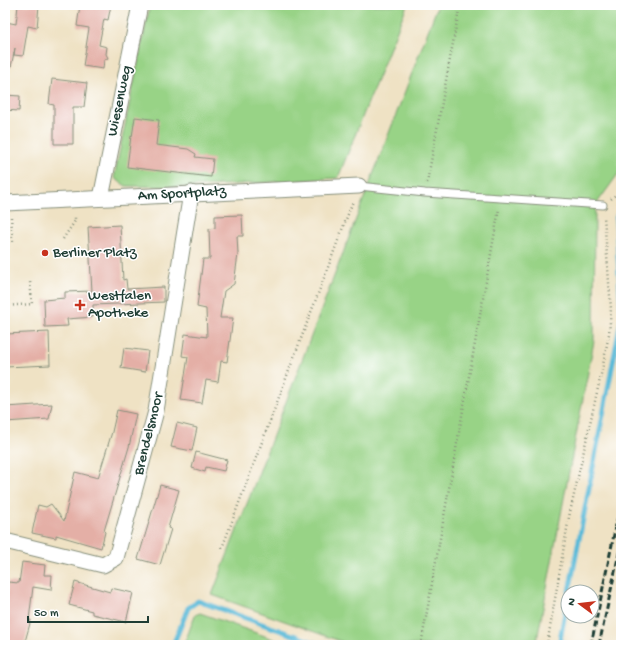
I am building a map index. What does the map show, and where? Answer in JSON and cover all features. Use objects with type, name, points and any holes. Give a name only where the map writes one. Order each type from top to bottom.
[{"type":"street","name":"Wiesenweg","points":[[101,198],[140,5]]},
{"type":"street","name":"Am Sportplatz","points":[[7,203],[359,186]]},
{"type":"street","name":"Brendelsmoor","points":[[5,541],[103,565],[116,558],[156,411],[190,194]]},
{"type":"lane","points":[[359,186],[425,193],[603,206]]},
{"type":"path","points":[[425,193],[460,5]]},
{"type":"path","points":[[222,548],[359,186]]},
{"type":"path","points":[[63,239],[75,221],[75,199]]},
{"type":"path","points":[[421,645],[501,199]]},
{"type":"path","points":[[7,203],[13,242]]},
{"type":"path","points":[[547,645],[569,517],[609,334],[611,309],[603,206]]},
{"type":"path","points":[[5,306],[32,304],[30,281]]},
{"type":"path","points":[[620,645],[621,638]]},
{"type":"green space","points":[[150,5],[407,5],[338,178],[188,187],[126,186],[114,178]]},
{"type":"green space","points":[[438,5],[621,5],[621,170],[595,206],[594,341],[536,645],[351,645],[212,595]]},
{"type":"green space","points":[[200,613],[290,645],[184,645],[195,615]]},
{"type":"building","points":[[18,5],[39,5],[37,28],[28,26],[23,56],[14,55],[15,48],[11,67],[5,66],[5,30],[6,22],[16,24]]},
{"type":"building","points":[[80,5],[111,5],[108,20],[104,19],[99,45],[107,47],[106,54],[108,58],[104,60],[103,69],[83,66],[89,28],[77,26]]},
{"type":"building","points":[[52,79],[87,83],[84,107],[73,107],[73,144],[54,144],[54,105],[49,104]]},
{"type":"building","points":[[5,95],[20,96],[19,111],[5,110]]},
{"type":"building","points":[[135,117],[159,120],[156,145],[188,149],[196,154],[195,157],[213,159],[211,177],[127,167]]},
{"type":"building","points":[[242,215],[243,236],[237,236],[238,254],[234,284],[224,291],[220,318],[233,318],[227,362],[221,361],[218,382],[206,380],[202,403],[181,400],[188,357],[182,356],[185,334],[207,337],[206,309],[197,307],[203,259],[210,259],[209,229],[215,228],[215,216]]},
{"type":"building","points":[[120,225],[123,280],[126,279],[127,289],[164,287],[164,302],[93,305],[93,317],[67,319],[68,326],[45,327],[44,300],[65,298],[65,292],[92,291],[88,227]]},
{"type":"building","points":[[49,332],[50,365],[5,367],[5,334]]},
{"type":"building","points":[[124,348],[148,351],[145,372],[121,368]]},
{"type":"building","points":[[52,404],[49,419],[5,422],[5,407]]},
{"type":"building","points":[[117,410],[136,414],[129,447],[104,531],[101,548],[56,535],[56,538],[32,533],[38,505],[46,507],[51,504],[64,521],[75,472],[98,478]]},
{"type":"building","points":[[177,423],[197,428],[192,451],[171,447]]},
{"type":"building","points":[[196,452],[227,460],[224,471],[206,467],[205,472],[192,468]]},
{"type":"building","points":[[160,485],[179,490],[168,528],[171,529],[160,565],[138,559]]},
{"type":"building","points":[[22,562],[45,565],[44,575],[52,575],[51,590],[33,587],[29,620],[31,620],[24,645],[14,645],[5,643],[5,602],[8,582],[19,583]]},
{"type":"building","points":[[75,582],[110,592],[111,588],[133,593],[126,622],[92,614],[92,611],[69,605]]},
{"type":"waterway","points":[[621,206],[616,219],[621,309]]},
{"type":"waterway","points":[[571,584],[621,321]]},
{"type":"waterway","points":[[173,645],[188,608],[198,601],[321,645]]},
{"type":"waterway","points":[[559,645],[563,624]]},
{"type":"railway","points":[[591,645],[621,501]]},
{"type":"railway","points":[[599,645],[621,544]]},
{"type":"place","name":"Berliner Platz","points":[[45,253]]},
{"type":"place","name":"Westfalen Apotheke","points":[[80,305]]}]
